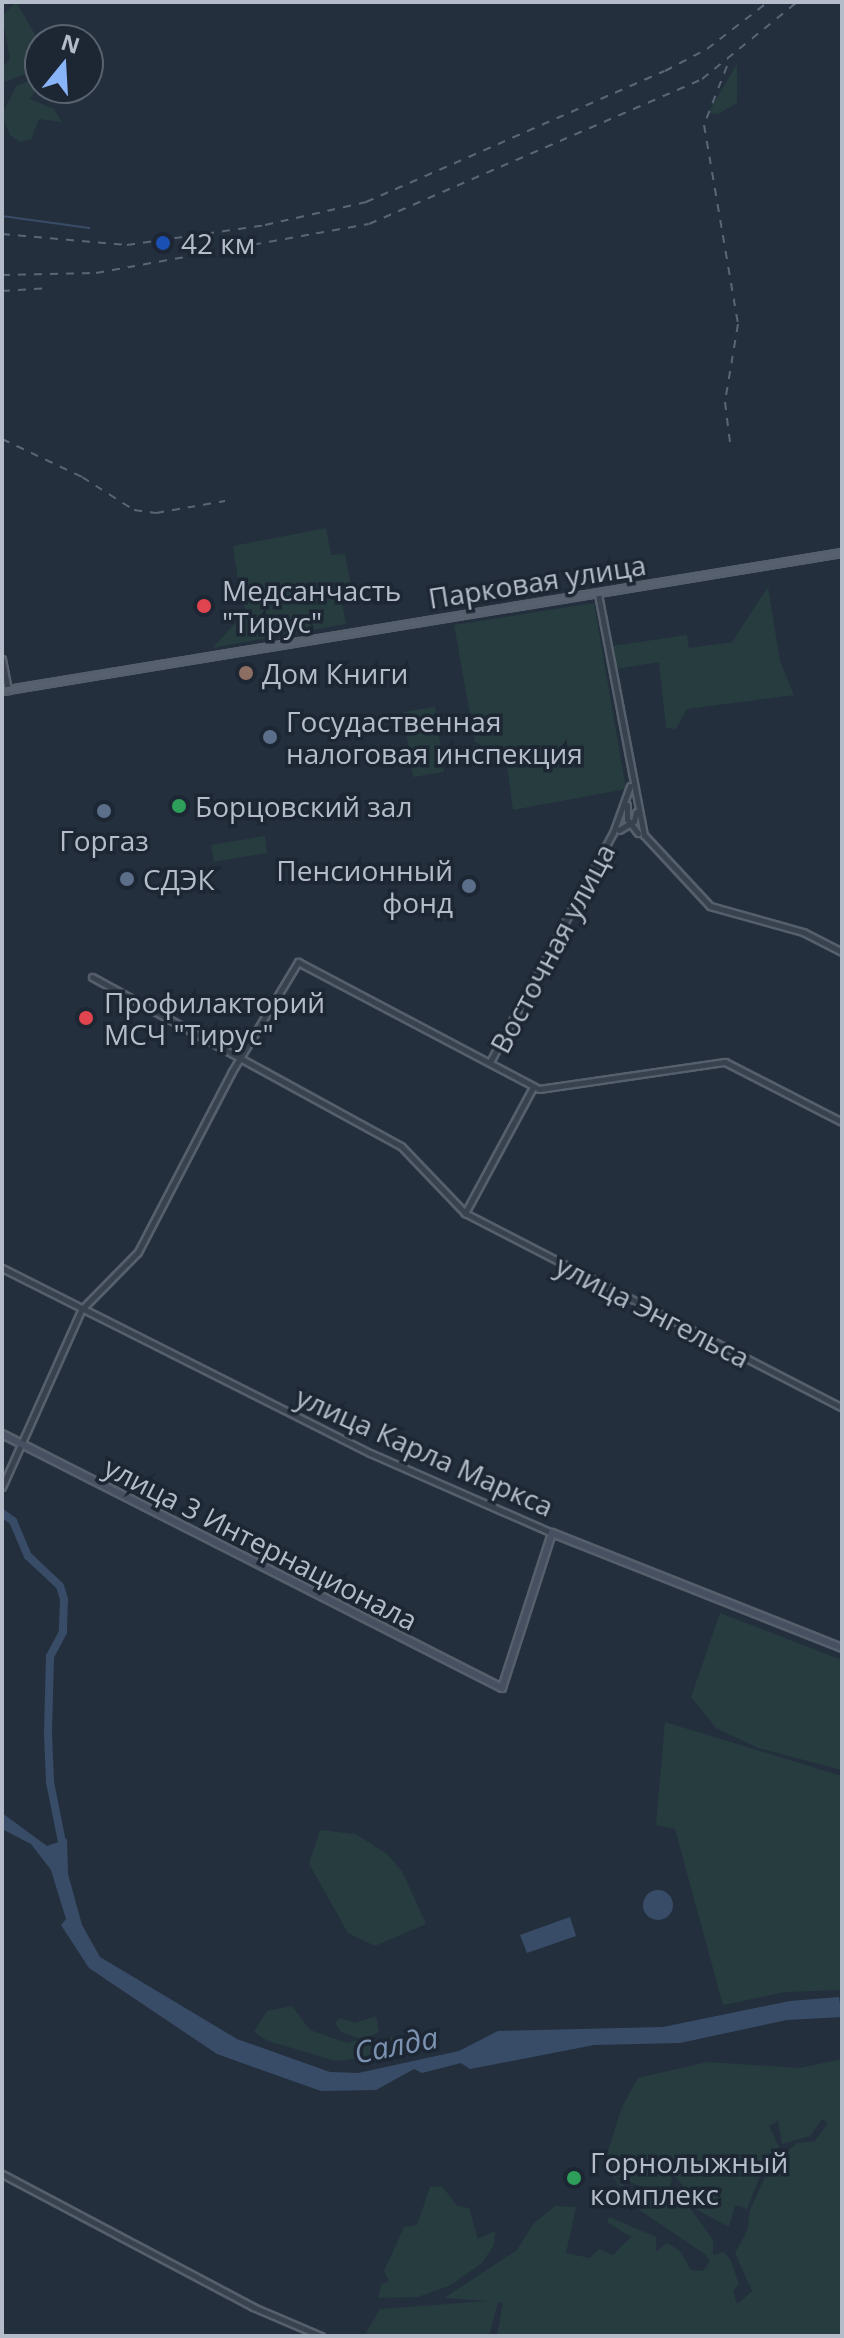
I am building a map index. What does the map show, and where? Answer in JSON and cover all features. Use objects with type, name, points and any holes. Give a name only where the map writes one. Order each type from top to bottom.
[{"type":"main road","name":"Парковая улица","points":[[5,690],[842,553]]},
{"type":"main road","name":"улица 3 Интернационала","points":[[2,1434],[502,1688],[552,1533]]},
{"type":"main road","name":"улица Карла Маркса","points":[[552,1533],[842,1648]]},
{"type":"street","name":"Восточная улица","points":[[598,594],[641,834],[697,896],[727,913],[803,932],[842,952]]},
{"type":"street","points":[[2,659],[5,690]]},
{"type":"street","points":[[631,780],[626,815],[630,824],[641,834]]},
{"type":"street","name":"Восточная улица","points":[[490,1062],[616,831],[616,822],[628,796]]},
{"type":"street","points":[[616,822],[626,815],[638,818]]},
{"type":"street","points":[[616,831],[638,818]]},
{"type":"street","points":[[616,831],[641,834]]},
{"type":"street","points":[[3,1485],[18,1443],[81,1310],[138,1252],[240,1057],[298,962],[533,1087],[546,1089],[725,1062],[842,1122]]},
{"type":"street","name":"улица Энгельса","points":[[92,977],[401,1146],[465,1213],[842,1408]]},
{"type":"street","points":[[465,1213],[533,1087]]},
{"type":"street","name":"улица Карла Маркса","points":[[2,1268],[370,1453],[552,1533]]},
{"type":"street","points":[[2,2174],[193,2275],[321,2336]]},
{"type":"green space","points":[[16,2],[29,24],[24,24],[24,74],[2,83],[2,68],[10,59],[2,16]]},
{"type":"green space","points":[[737,64],[737,103],[718,114],[708,113]]},
{"type":"green space","points":[[24,83],[24,104],[42,104],[54,109],[62,122],[39,119],[31,139],[20,142],[10,135],[2,115],[16,86]]},
{"type":"green space","points":[[326,528],[331,555],[345,554],[354,601],[342,603],[346,624],[212,648],[247,611],[241,600],[233,546]]},
{"type":"green space","points":[[768,587],[780,661],[794,695],[687,709],[676,729],[666,728],[659,662],[616,669],[612,646],[687,635],[689,648],[732,642]]},
{"type":"green space","points":[[594,603],[626,789],[513,810],[506,759],[475,742],[454,625]]},
{"type":"green space","points":[[435,707],[444,772],[413,777],[403,712]]},
{"type":"green space","points":[[265,836],[267,853],[214,862],[211,845]]},
{"type":"green space","points":[[720,1613],[842,1660],[842,1770],[758,1748],[716,1728],[691,1697]]},
{"type":"green space","points":[[665,1722],[842,1776],[842,1990],[785,1992],[723,2005],[675,1829],[656,1825]]},
{"type":"green space","points":[[320,1830],[355,1834],[386,1853],[402,1871],[426,1924],[375,1946],[348,1933],[309,1864]]},
{"type":"green space","points":[[292,2006],[310,2030],[347,2043],[361,2039],[341,2032],[335,2023],[340,2018],[355,2023],[376,2016],[379,2032],[363,2040],[386,2041],[391,2036],[400,2041],[393,2055],[336,2061],[268,2041],[254,2032],[267,2011]]},
{"type":"green space","points":[[842,2059],[842,2336],[497,2336],[503,2303],[498,2302],[489,2336],[364,2336],[380,2309],[488,2301],[444,2298],[517,2250],[533,2224],[555,2206],[576,2207],[566,2253],[590,2258],[599,2249],[613,2255],[631,2237],[607,2222],[609,2217],[656,2237],[656,2252],[667,2243],[680,2251],[691,2270],[703,2271],[710,2261],[706,2255],[632,2205],[604,2163],[622,2107],[638,2078],[707,2062],[799,2068]],"holes":[[[822,2119],[828,2123],[815,2141],[797,2143],[770,2166],[750,2210],[747,2231],[735,2253],[752,2291],[737,2304],[733,2291],[739,2284],[731,2261],[724,2252],[713,2255],[713,2240],[688,2205],[729,2227],[735,2205],[747,2209],[768,2156],[779,2147],[769,2126],[778,2121],[782,2144],[810,2136]],[[671,2157],[672,2172],[694,2200],[636,2198],[615,2176],[650,2190],[670,2188],[672,2177],[663,2167]]]},
{"type":"green space","points":[[442,2186],[457,2206],[469,2208],[478,2239],[495,2231],[494,2245],[482,2263],[451,2285],[418,2297],[378,2298],[381,2285],[389,2281],[384,2271],[404,2227],[417,2225],[430,2187]]},
{"type":"water","points":[[2,1813],[47,1846],[67,1839],[68,1874],[82,1925],[100,1957],[237,2039],[330,2072],[358,2073],[459,2051],[498,2031],[663,2027],[790,2001],[839,1997],[842,2017],[787,2020],[680,2043],[594,2045],[470,2069],[461,2063],[422,2073],[414,2069],[376,2090],[321,2091],[217,2054],[89,1968],[61,1925],[66,1919],[51,1870],[31,1844],[2,1829]]},
{"type":"water","points":[[658,1890],[669,1894],[673,1905],[669,1916],[658,1920],[647,1916],[643,1905],[647,1894]]},
{"type":"water","points":[[570,1917],[576,1936],[527,1953],[520,1935]]},
{"type":"waterway","points":[[2,216],[89,228]]},
{"type":"waterway","name":"Салда","points":[[2,1513],[13,1521],[28,1556],[60,1586],[64,1599],[63,1632],[50,1656],[48,1734],[50,1782],[63,1847]]},
{"type":"railway","points":[[2,234],[127,245],[265,225],[366,202],[665,71],[707,49],[768,2]]},
{"type":"railway","points":[[2,275],[96,273],[369,224],[702,79],[797,2]]},
{"type":"railway","points":[[727,66],[704,125],[738,324],[725,402],[730,443]]},
{"type":"railway","points":[[2,291],[50,288]]},
{"type":"railway","points":[[2,439],[82,477],[134,510],[156,513],[225,501]]},
{"type":"place","name":"42 км","points":[[163,243]]},
{"type":"place","name":"Медсанчасть \"Тирус\"","points":[[204,606]]},
{"type":"place","name":"Дом Книги","points":[[246,673]]},
{"type":"place","name":"Госудаственная налоговая инспекция","points":[[270,737]]},
{"type":"place","name":"Борцовский зал","points":[[179,806]]},
{"type":"place","name":"Горгаз","points":[[104,811]]},
{"type":"place","name":"СДЭК","points":[[127,879]]},
{"type":"place","name":"Пенсионный фонд","points":[[469,886]]},
{"type":"place","name":"Профилакторий МСЧ \"Тирус\"","points":[[86,1018]]},
{"type":"place","name":"Горнолыжный комплекс","points":[[574,2178]]}]
